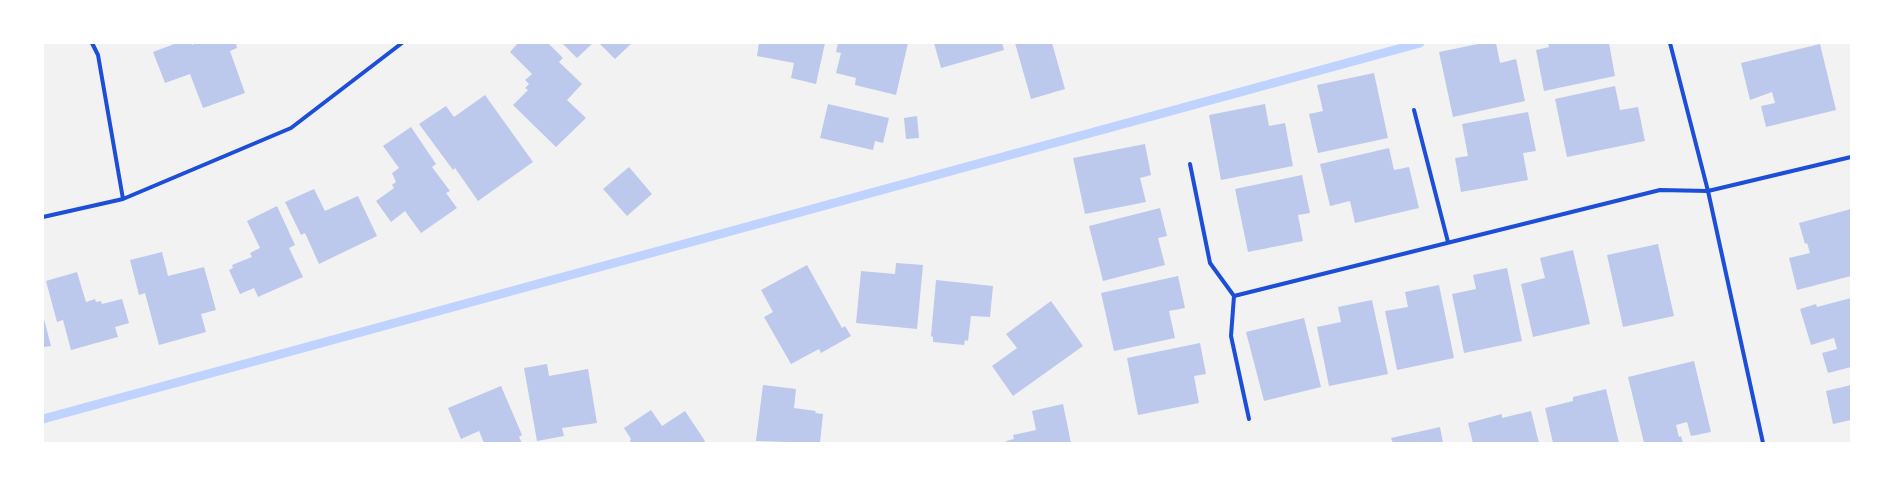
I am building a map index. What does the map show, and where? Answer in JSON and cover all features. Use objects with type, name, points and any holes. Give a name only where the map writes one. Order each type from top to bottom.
[{"type":"street","points":[[92,43],[98,55],[123,199]]},
{"type":"street","points":[[43,217],[123,199],[291,128],[402,43]]},
{"type":"street","points":[[1670,43],[1708,191],[1763,443]]},
{"type":"street","points":[[1414,110],[1448,242]]},
{"type":"street","points":[[1234,296],[1660,190],[1708,191],[1851,157]]},
{"type":"street","points":[[1190,164],[1210,263],[1234,296],[1231,336],[1249,419]]},
{"type":"building","points":[[177,43],[191,43],[192,45],[196,43],[236,43],[237,48],[230,51],[245,93],[203,108],[190,74],[165,83],[153,52]]},
{"type":"building","points":[[518,43],[548,43],[563,58],[559,62],[582,84],[567,100],[586,118],[556,147],[513,105],[528,90],[525,88],[529,84],[525,80],[532,74],[510,52]]},
{"type":"building","points":[[562,43],[593,43],[577,58]]},
{"type":"building","points":[[599,43],[632,43],[615,59]]},
{"type":"building","points":[[759,43],[825,43],[816,84],[791,78],[794,63],[757,56]]},
{"type":"building","points":[[838,43],[908,43],[896,95],[855,85],[856,78],[836,73],[841,53],[836,52]]},
{"type":"building","points":[[934,43],[1002,43],[1004,50],[941,68]]},
{"type":"building","points":[[1015,43],[1052,43],[1065,89],[1031,99]]},
{"type":"building","points":[[1483,43],[1496,43],[1500,63],[1516,59],[1525,101],[1453,117],[1439,52]]},
{"type":"building","points":[[1548,43],[1609,43],[1615,76],[1544,91],[1536,50],[1549,47]]},
{"type":"building","points":[[1820,44],[1836,110],[1766,127],[1761,106],[1775,103],[1772,92],[1750,100],[1741,63]]},
{"type":"building","points":[[1374,73],[1388,138],[1318,153],[1309,114],[1323,111],[1317,85]]},
{"type":"building","points":[[1615,86],[1620,110],[1638,107],[1645,141],[1567,157],[1555,99]]},
{"type":"building","points":[[485,95],[533,162],[478,201],[455,168],[453,170],[419,124],[446,106],[454,117]]},
{"type":"building","points":[[828,104],[889,118],[883,143],[875,141],[873,150],[820,138]]},
{"type":"building","points":[[1265,104],[1269,126],[1285,123],[1293,166],[1221,180],[1209,115]]},
{"type":"building","points":[[1528,112],[1536,151],[1523,153],[1528,180],[1461,192],[1455,158],[1468,156],[1462,124]]},
{"type":"building","points":[[917,116],[919,138],[906,139],[904,118]]},
{"type":"building","points":[[411,127],[436,164],[432,167],[450,191],[446,193],[457,208],[421,233],[405,211],[391,222],[376,201],[394,188],[392,185],[396,182],[392,173],[399,168],[383,146]]},
{"type":"building","points":[[1145,144],[1151,175],[1140,178],[1146,202],[1085,214],[1073,158]]},
{"type":"building","points":[[1389,148],[1394,170],[1409,167],[1419,208],[1355,223],[1350,201],[1330,206],[1320,164]]},
{"type":"building","points":[[629,167],[652,194],[627,216],[603,189]]},
{"type":"building","points":[[1302,175],[1310,213],[1298,215],[1303,241],[1248,252],[1235,189]]},
{"type":"building","points":[[314,189],[325,211],[358,196],[377,236],[319,264],[305,233],[301,235],[285,202]]},
{"type":"building","points":[[277,206],[295,245],[289,248],[303,277],[258,297],[254,288],[240,294],[229,270],[233,268],[232,265],[252,257],[250,253],[260,248],[247,221]]},
{"type":"building","points":[[1160,208],[1167,236],[1158,238],[1165,265],[1103,281],[1089,226]]},
{"type":"building","points":[[1851,209],[1851,276],[1797,290],[1789,258],[1810,253],[1807,243],[1805,244],[1799,223]]},
{"type":"building","points":[[1658,244],[1674,316],[1623,327],[1607,255]]},
{"type":"building","points":[[1573,250],[1590,324],[1533,337],[1521,284],[1545,278],[1540,258]]},
{"type":"building","points":[[162,252],[168,276],[204,267],[216,310],[201,314],[206,332],[159,345],[145,293],[139,295],[130,260]]},
{"type":"building","points":[[896,263],[923,265],[917,329],[856,323],[861,271],[895,274]]},
{"type":"building","points":[[807,265],[842,328],[845,326],[851,336],[821,353],[819,349],[791,364],[764,317],[773,312],[761,290]]},
{"type":"building","points":[[1507,268],[1522,341],[1464,353],[1452,294],[1476,289],[1473,275]]},
{"type":"building","points":[[77,272],[86,302],[95,299],[96,302],[101,301],[102,304],[122,299],[129,323],[115,327],[118,337],[71,350],[63,320],[57,322],[46,281]]},
{"type":"building","points":[[1178,276],[1185,308],[1169,311],[1175,338],[1114,351],[1101,293]]},
{"type":"building","points":[[936,280],[993,286],[990,317],[971,316],[968,341],[965,340],[964,345],[933,342],[933,337],[931,336]]},
{"type":"building","points":[[1439,285],[1454,358],[1397,370],[1385,311],[1408,307],[1405,292]]},
{"type":"building","points":[[1851,298],[1851,367],[1828,373],[1822,353],[1837,349],[1834,338],[1811,345],[1800,309],[1816,304],[1817,307]]},
{"type":"building","points":[[1372,300],[1388,374],[1329,386],[1317,327],[1341,322],[1338,307]]},
{"type":"building","points":[[1051,301],[1083,346],[1013,396],[992,366],[1017,348],[1006,334]]},
{"type":"building","points":[[43,315],[51,346],[43,347]]},
{"type":"building","points":[[1304,318],[1321,387],[1264,401],[1246,332]]},
{"type":"building","points":[[1200,343],[1206,374],[1194,376],[1199,403],[1138,415],[1127,358]]},
{"type":"building","points":[[1694,361],[1711,432],[1691,436],[1687,422],[1676,425],[1679,437],[1681,436],[1683,443],[1644,443],[1628,377]]},
{"type":"building","points":[[547,364],[549,376],[588,369],[597,423],[562,428],[564,436],[537,441],[524,368]]},
{"type":"building","points":[[763,385],[796,389],[794,408],[816,411],[815,413],[823,414],[820,443],[756,441]]},
{"type":"building","points":[[1851,385],[1851,420],[1833,424],[1826,391]]},
{"type":"building","points":[[501,386],[522,435],[519,437],[522,443],[484,443],[479,431],[461,439],[448,408]]},
{"type":"building","points":[[1606,389],[1619,443],[1553,443],[1545,408],[1573,401],[1573,397]]},
{"type":"building","points":[[1063,404],[1071,443],[1007,443],[1006,441],[1014,439],[1013,435],[1036,430],[1032,411]]},
{"type":"building","points":[[651,410],[662,426],[685,411],[705,441],[703,443],[631,443],[631,439],[624,428]]},
{"type":"building","points":[[1531,411],[1539,443],[1473,443],[1468,423],[1502,414],[1502,418]]},
{"type":"building","points":[[1440,427],[1443,443],[1393,443],[1391,438]]},
{"type":"waterway","points":[[43,419],[1420,43]]}]
